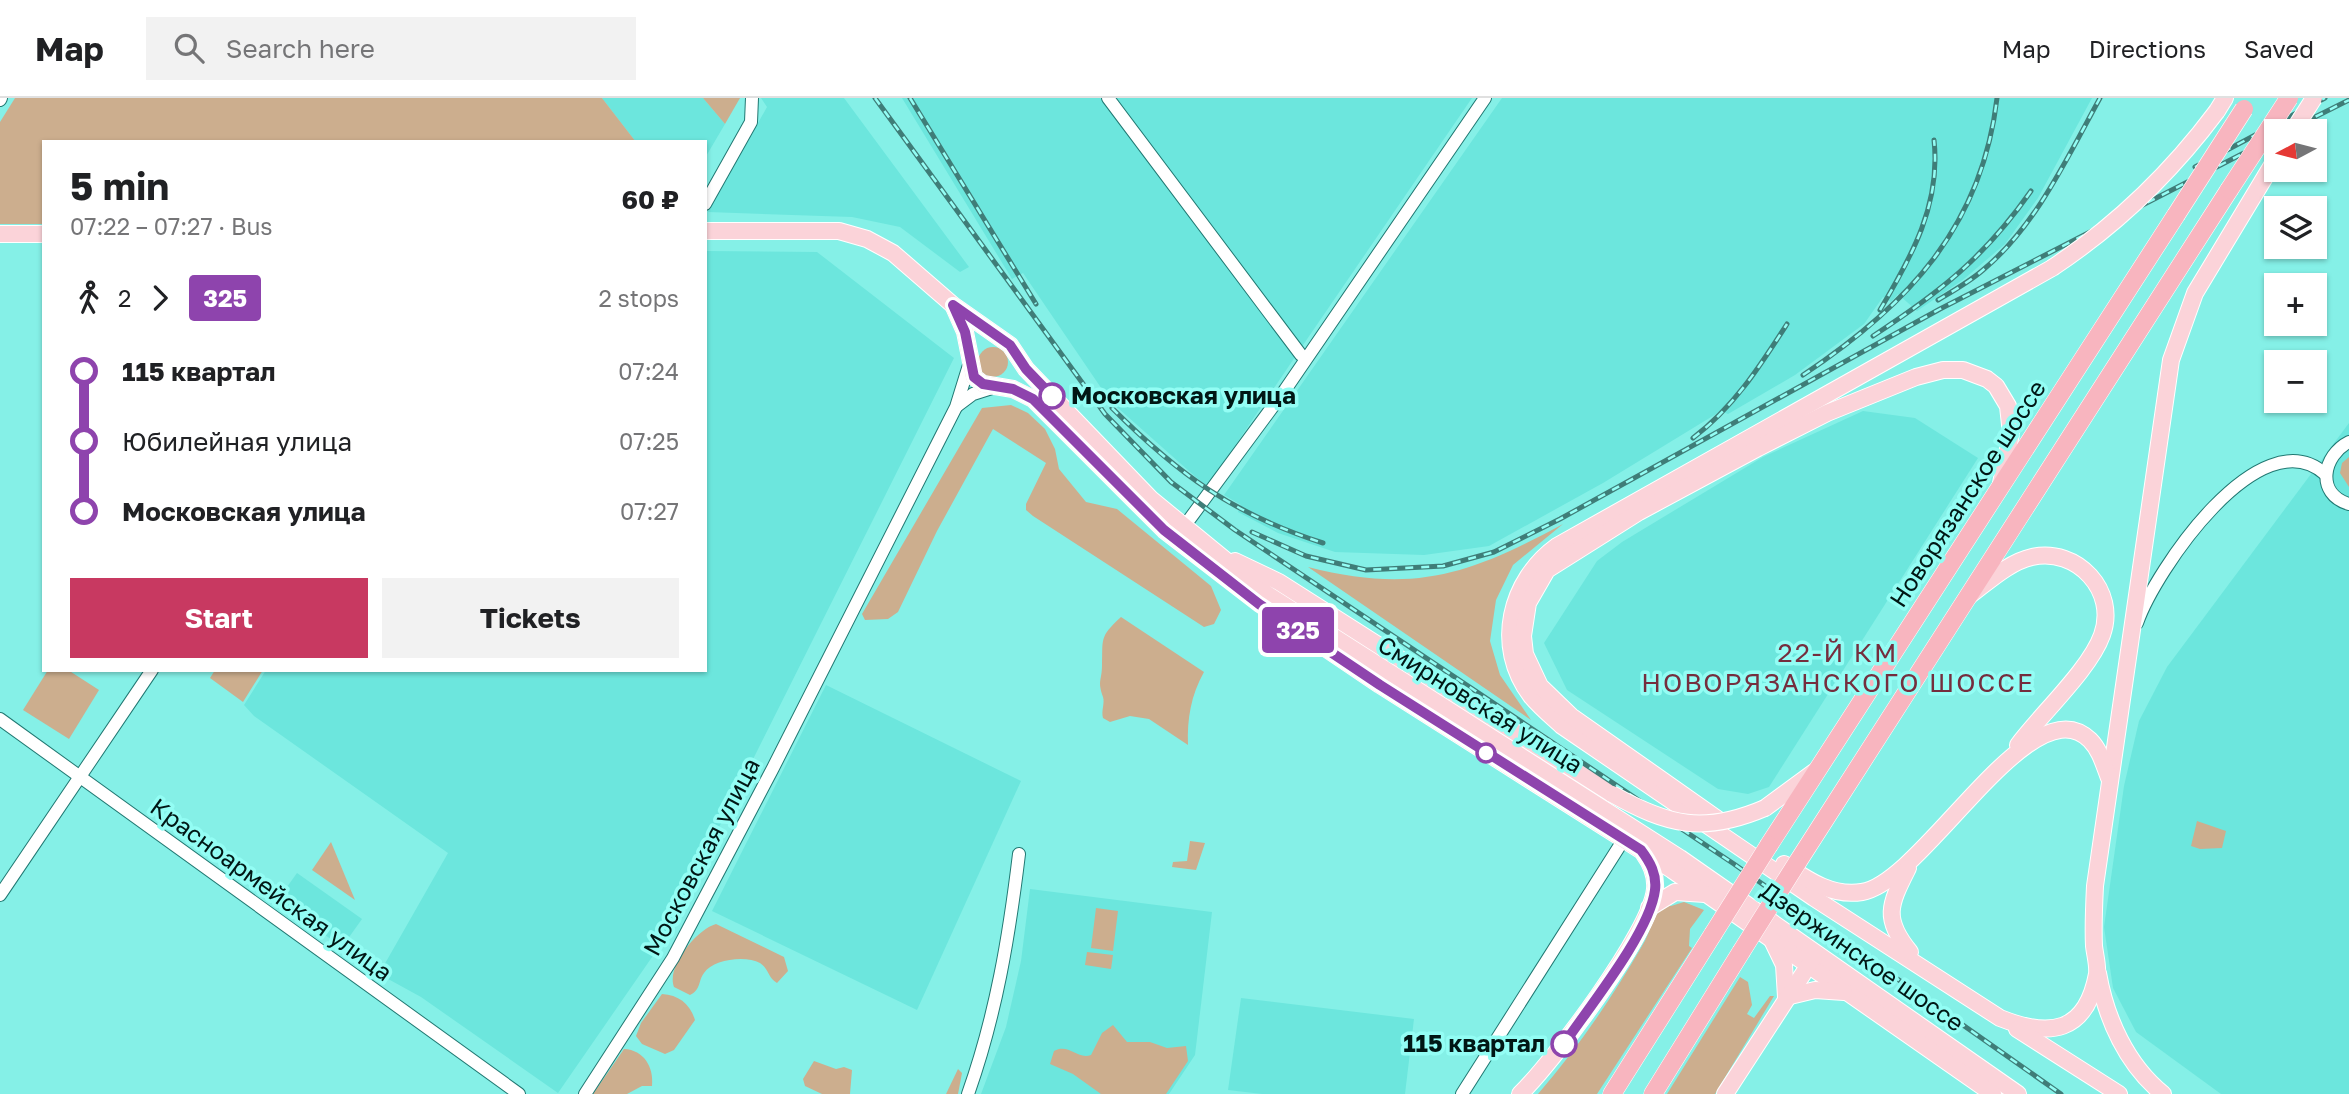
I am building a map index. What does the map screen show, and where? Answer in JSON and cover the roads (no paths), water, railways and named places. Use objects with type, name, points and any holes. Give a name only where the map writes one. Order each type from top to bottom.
[{"type":"highway","points":[[1653,1094],[1797,863],[2289,98]]},
{"type":"highway","name":"Новорязанское шоссе","points":[[1612,1094],[1769,845],[2247,103]]},
{"type":"main road","points":[[2301,119],[2314,98]]},
{"type":"main road","points":[[2119,1094],[2000,1018],[1919,962],[1814,898],[1562,726],[1529,694],[1520,676],[1512,650],[1511,618],[1523,579],[1538,560],[1557,546],[2052,268],[2091,242],[2139,201],[2181,157],[2221,104]]},
{"type":"main road","points":[[2163,1094],[2144,1075],[2118,1035],[2105,1002],[2097,971],[2094,903],[2171,360],[2180,328],[2223,242],[2264,178]]},
{"type":"main road","name":"Смирновская улица","points":[[707,231],[839,231],[867,239],[893,253],[953,305],[1010,345],[1098,445],[1183,528],[1208,548],[1267,594],[1676,864]]},
{"type":"main road","points":[[0,234],[42,234]]},
{"type":"main road","name":"Смирновская улица","points":[[953,305],[965,332],[969,362],[978,381],[1033,399],[1164,530],[1259,604],[1436,721],[1641,850],[1676,864]]},
{"type":"main road","points":[[969,362],[978,344],[988,338],[1000,339]]},
{"type":"main road","points":[[998,386],[1015,373],[1017,355]]},
{"type":"main road","points":[[1967,598],[2017,562],[2060,556],[2076,563],[2094,580],[2103,596],[2106,615],[2096,649],[2002,766],[1910,863],[1887,881],[1865,892],[1837,891],[1809,880],[1756,847],[1553,701],[1531,670],[1524,645],[1524,620],[1535,587],[1547,570],[1564,557],[1639,512],[1816,419],[1916,377],[1943,370],[1974,373],[1996,387],[2008,406],[2011,421],[2000,490]]},
{"type":"main road","points":[[1208,548],[1279,582],[1533,746],[1619,798],[1666,821],[1707,824],[1737,818],[1765,807],[1821,766]]},
{"type":"main road","points":[[2002,766],[2044,732],[2068,730],[2080,733],[2091,741],[2110,781]]},
{"type":"main road","points":[[1520,1094],[1564,1044],[1627,951],[1649,908],[1655,881],[1649,861],[1641,850]]},
{"type":"main road","points":[[1910,863],[1895,893],[1891,914],[1897,934],[1919,962]]},
{"type":"main road","name":"Дзержинское шоссе","points":[[1676,864],[1707,894],[1770,937],[1813,958],[1846,992],[1993,1094]]},
{"type":"main road","name":"Дзержинское шоссе","points":[[1676,864],[2018,1094]]},
{"type":"main road","points":[[1649,908],[1675,892],[1707,894]]},
{"type":"main road","points":[[1770,937],[1784,965],[1786,997]]},
{"type":"main road","points":[[1725,1094],[1813,958]]},
{"type":"main road","points":[[2000,1018],[2034,1029],[2067,1025],[2084,1011],[2097,971]]},
{"type":"main road","points":[[1786,997],[1815,990],[1846,992]]},
{"type":"street","points":[[707,200],[751,122],[752,98]]},
{"type":"street","points":[[1108,98],[1301,355]]},
{"type":"street","points":[[1183,528],[1485,98]]},
{"type":"street","points":[[1249,436],[1301,355],[1335,315]]},
{"type":"street","name":"Московская улица","points":[[585,1094],[673,958],[773,768],[956,407],[969,362]]},
{"type":"street","points":[[956,407],[973,394],[998,386]]},
{"type":"street","points":[[2325,474],[2331,455],[2349,442]]},
{"type":"street","points":[[2130,643],[2155,586],[2204,519],[2230,492],[2260,469],[2295,460],[2308,463],[2325,474],[2332,492],[2349,504]]},
{"type":"street","points":[[0,895],[151,672]]},
{"type":"street","name":"Красноармейская улица","points":[[0,719],[519,1094]]},
{"type":"street","points":[[1462,1094],[1624,839]]},
{"type":"street","points":[[968,1094],[991,1025],[1006,958],[1018,854]]},
{"type":"railway","points":[[875,98],[1105,414],[1171,482],[1235,530],[1734,864],[2061,1094]]},
{"type":"railway","points":[[910,98],[1036,304]]},
{"type":"railway","points":[[1803,375],[1875,321],[1906,291],[1933,259],[1956,224],[1975,186],[1989,144],[1997,98]]},
{"type":"railway","points":[[1938,300],[1983,270],[2019,233],[2049,190],[2100,98]]},
{"type":"railway","points":[[2195,167],[2325,98]]},
{"type":"railway","points":[[2311,119],[2349,100]]},
{"type":"railway","points":[[1880,310],[1922,229],[1933,186],[1934,140]]},
{"type":"railway","points":[[1252,532],[1306,556],[1366,570],[1443,566],[1494,552],[1560,519],[1940,309],[2264,143]]},
{"type":"railway","points":[[1873,336],[1960,272],[1996,236],[2031,191]]},
{"type":"railway","points":[[1693,438],[1734,399],[1787,324]]},
{"type":"railway","points":[[1112,408],[1184,473],[1209,490],[1261,519],[1323,543]]},
{"type":"place","name":"Московская улица","points":[[1052,396]]},
{"type":"place","name":"115 квартал","points":[[1564,1044]]},
{"type":"district","name":"22-Й КМ НОВОРЯЗАНСКОГО ШОССЕ","points":[[1838,668]]}]
